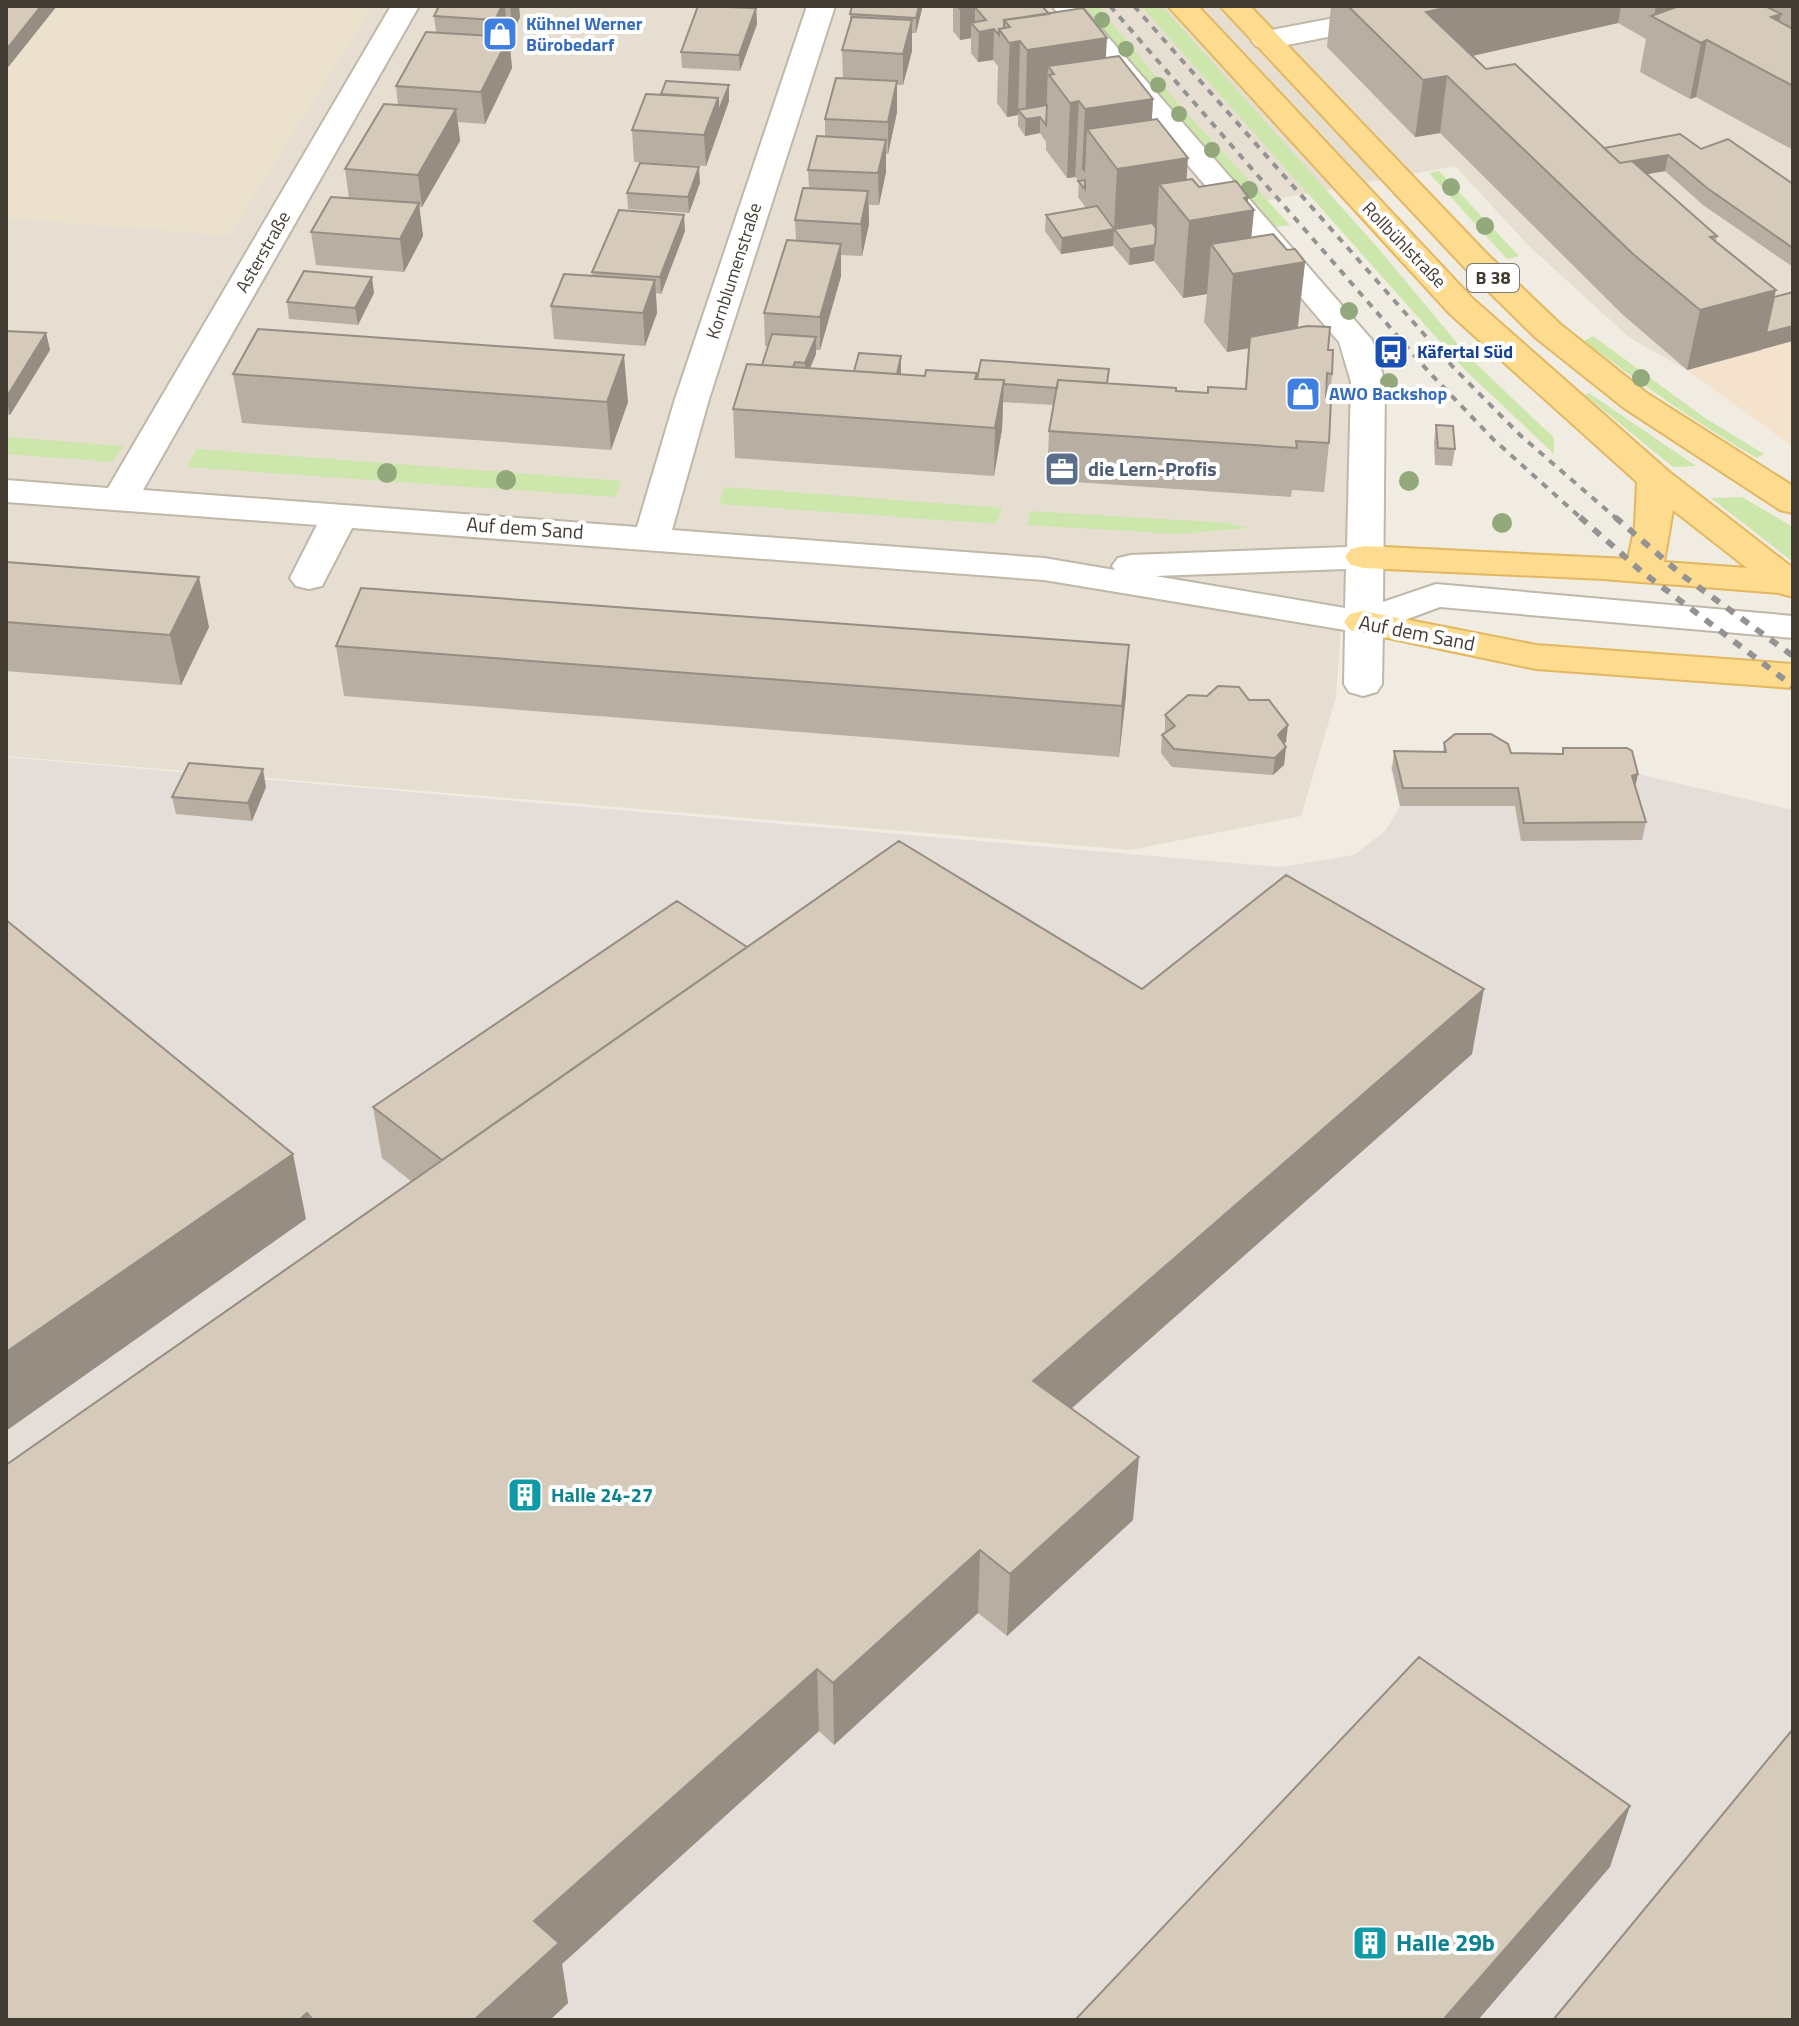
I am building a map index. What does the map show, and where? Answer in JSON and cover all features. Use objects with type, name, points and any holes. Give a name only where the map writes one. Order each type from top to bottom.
[{"type":"main road","name":"Rollbühlstraße","points":[[1182,6],[1451,295],[1655,479],[1792,584]]},
{"type":"main road","name":"Rollbühlstraße","points":[[1234,6],[1474,259],[1548,331],[1636,401],[1793,502]]},
{"type":"main road","points":[[1641,571],[1651,550],[1655,526],[1655,479]]},
{"type":"main road","name":"Auf dem Sand","points":[[1364,557],[1641,571],[1792,584]]},
{"type":"main road","name":"Auf dem Sand","points":[[1363,622],[1536,657],[1793,676]]},
{"type":"street","name":"Asterstraße","points":[[120,499],[405,6]]},
{"type":"street","name":"Kornblumenstraße","points":[[652,537],[697,384],[821,6]]},
{"type":"street","points":[[1066,6],[1355,340],[1368,382],[1363,684]]},
{"type":"street","points":[[1266,40],[1441,6]]},
{"type":"street","name":"Auf dem Sand","points":[[6,491],[652,537],[1044,569],[1363,622]]},
{"type":"street","points":[[309,578],[340,515]]},
{"type":"street","name":"Auf dem Sand","points":[[1044,569],[1364,557]]},
{"type":"street","points":[[1363,622],[1436,595],[1793,627]]},
{"type":"shaded area","points":[[6,6],[1793,6],[1793,341],[1687,370],[1630,338],[1529,246],[1455,166],[1222,209],[1335,340],[1350,383],[1350,506],[1336,697],[1301,816],[1130,850],[6,756]]},
{"type":"shaded area","points":[[6,6],[373,6],[229,236],[6,218]]},
{"type":"shaded area","points":[[1793,341],[1793,447],[1687,370],[1762,350]]},
{"type":"shaded area","points":[[6,757],[1281,867],[1354,855],[1386,830],[1400,806],[1390,766],[1629,772],[1793,810],[1793,2020],[6,2020]]},
{"type":"green space","points":[[1084,6],[1098,6],[1179,105],[1290,225],[1273,227]]},
{"type":"green space","points":[[1141,6],[1162,6],[1378,248],[1466,354],[1554,438],[1554,454],[1466,371]]},
{"type":"green space","points":[[1439,171],[1519,256],[1507,259],[1429,173]]},
{"type":"green space","points":[[1593,336],[1705,418],[1764,454],[1757,458],[1669,402],[1584,341]]},
{"type":"green space","points":[[1589,393],[1696,466],[1673,467],[1585,395]]},
{"type":"green space","points":[[6,437],[123,446],[113,462],[6,454]]},
{"type":"green space","points":[[197,449],[622,481],[615,497],[187,467]]},
{"type":"green space","points":[[725,487],[1002,508],[996,524],[719,504]]},
{"type":"green space","points":[[1742,497],[1793,527],[1793,562],[1711,498]]},
{"type":"green space","points":[[1030,511],[1227,523],[1247,528],[1179,534],[1027,525]]},
{"type":"building","points":[[6,6],[41,6],[6,50]]},
{"type":"building","points":[[439,6],[502,6],[495,20],[434,16]]},
{"type":"building","points":[[698,6],[756,8],[739,55],[681,52]]},
{"type":"building","points":[[852,6],[919,6],[916,18],[850,14]]},
{"type":"building","points":[[958,6],[1042,6],[1049,14],[1004,20],[1004,28],[999,29],[999,35],[994,29],[979,32],[971,23],[986,20],[975,7],[960,9]]},
{"type":"building","points":[[1348,6],[1454,6],[1426,12],[1486,69],[1515,64],[1620,163],[1632,161],[1717,236],[1710,237],[1776,290],[1700,310],[1633,254],[1447,76],[1423,80]]},
{"type":"building","points":[[1679,6],[1765,6],[1781,14],[1771,17],[1793,29],[1793,86],[1707,40],[1701,43],[1651,16]]},
{"type":"building","points":[[1083,8],[1107,38],[1027,50],[1020,41],[1009,43],[999,29],[1010,27],[1004,20]]},
{"type":"building","points":[[852,17],[912,20],[903,54],[842,50]]},
{"type":"building","points":[[426,32],[509,37],[481,92],[396,86]]},
{"type":"building","points":[[1119,56],[1153,99],[1085,109],[1079,101],[1070,103],[1049,75],[1054,74],[1048,66]]},
{"type":"building","points":[[836,78],[897,81],[888,122],[825,119]]},
{"type":"building","points":[[666,81],[729,85],[718,113],[718,98],[661,94]]},
{"type":"building","points":[[646,94],[718,98],[704,135],[632,130]]},
{"type":"building","points":[[384,104],[456,109],[418,175],[345,169]]},
{"type":"building","points":[[1047,105],[1046,125],[1040,117],[1026,119],[1018,110]]},
{"type":"building","points":[[1157,119],[1188,158],[1117,169],[1087,129]]},
{"type":"building","points":[[1680,134],[1701,149],[1728,139],[1793,184],[1793,248],[1707,188],[1668,155],[1620,163],[1604,148]]},
{"type":"building","points":[[817,136],[886,140],[878,173],[808,170]]},
{"type":"building","points":[[640,163],[699,167],[688,197],[627,193]]},
{"type":"building","points":[[1192,179],[1199,187],[1236,181],[1254,210],[1189,221],[1159,184]]},
{"type":"building","points":[[803,188],[868,191],[861,224],[795,220]]},
{"type":"building","points":[[331,197],[419,203],[400,239],[311,232]]},
{"type":"building","points":[[1097,206],[1114,229],[1062,238],[1046,215]]},
{"type":"building","points":[[619,210],[684,215],[660,277],[592,272]]},
{"type":"building","points":[[1152,223],[1156,228],[1155,245],[1130,249],[1114,229]]},
{"type":"building","points":[[1273,234],[1287,250],[1295,249],[1305,262],[1233,274],[1211,244]]},
{"type":"building","points":[[787,240],[841,244],[820,317],[764,313]]},
{"type":"building","points":[[304,271],[372,277],[355,308],[287,302]]},
{"type":"building","points":[[564,274],[655,280],[643,313],[551,306]]},
{"type":"building","points":[[1793,292],[1793,326],[1766,333],[1774,297]]},
{"type":"building","points":[[1307,326],[1330,327],[1328,350],[1333,350],[1332,374],[1327,373],[1326,398],[1331,399],[1329,443],[1296,441],[1297,448],[1049,431],[1058,380],[1208,393],[1208,387],[1246,389],[1250,337]]},
{"type":"building","points":[[258,329],[624,355],[607,402],[233,374]]},
{"type":"building","points":[[6,331],[46,333],[6,398]]},
{"type":"building","points":[[772,334],[816,337],[805,363],[795,362],[793,367],[762,365]]},
{"type":"building","points":[[859,353],[901,356],[897,374],[854,371]]},
{"type":"building","points":[[981,360],[1109,369],[1107,383],[1058,380],[1057,388],[977,379]]},
{"type":"building","points":[[747,364],[925,376],[926,370],[977,373],[975,379],[1004,380],[995,428],[733,409]]},
{"type":"building","points":[[1436,425],[1453,426],[1455,449],[1438,448]]},
{"type":"building","points":[[6,562],[199,577],[170,635],[6,622]]},
{"type":"building","points":[[361,588],[1129,645],[1122,706],[336,646]]},
{"type":"building","points":[[1218,686],[1239,687],[1249,700],[1269,700],[1288,725],[1278,735],[1286,747],[1275,758],[1174,749],[1162,735],[1175,726],[1165,715],[1188,695],[1207,696]]},
{"type":"building","points":[[1455,734],[1491,734],[1508,744],[1511,753],[1563,754],[1563,748],[1627,748],[1632,751],[1638,774],[1632,776],[1646,822],[1524,823],[1518,788],[1403,788],[1394,751],[1446,752],[1444,743]]},
{"type":"building","points":[[189,763],[263,769],[248,803],[172,797]]},
{"type":"building","name":"Halle 24-27","points":[[899,841],[1142,989],[1286,875],[1484,989],[1033,1381],[1139,1457],[1010,1574],[980,1550],[833,1683],[817,1669],[534,1921],[559,1943],[474,2020],[313,2020],[307,2013],[299,2020],[6,2020],[6,1465]]},
{"type":"building","points":[[677,901],[747,947],[442,1160],[373,1107]]},
{"type":"building","points":[[6,920],[293,1154],[6,1352]]},
{"type":"building","name":"Halle 29b","points":[[1419,1657],[1630,1806],[1443,2020],[1075,2020]]},
{"type":"building","points":[[1793,1729],[1793,2020],[1553,2020]]},
{"type":"railway","points":[[1110,6],[1428,371],[1493,439],[1582,519]]},
{"type":"railway","points":[[1134,6],[1453,367],[1520,435],[1617,519]]},
{"type":"railway","points":[[1580,517],[1641,571],[1793,686]]},
{"type":"railway","points":[[1615,517],[1682,575],[1793,656]]},
{"type":"place","name":"Kühnel Werner Bürobedarf","points":[[500,34]]},
{"type":"place","name":"Käfertal Süd","points":[[1391,352]]},
{"type":"place","name":"AWO Backshop","points":[[1303,394]]},
{"type":"place","name":"die Lern-Profis","points":[[1062,469]]},
{"type":"place","name":"Halle 24-27","points":[[525,1495]]},
{"type":"place","name":"Halle 29b","points":[[1370,1943]]}]
